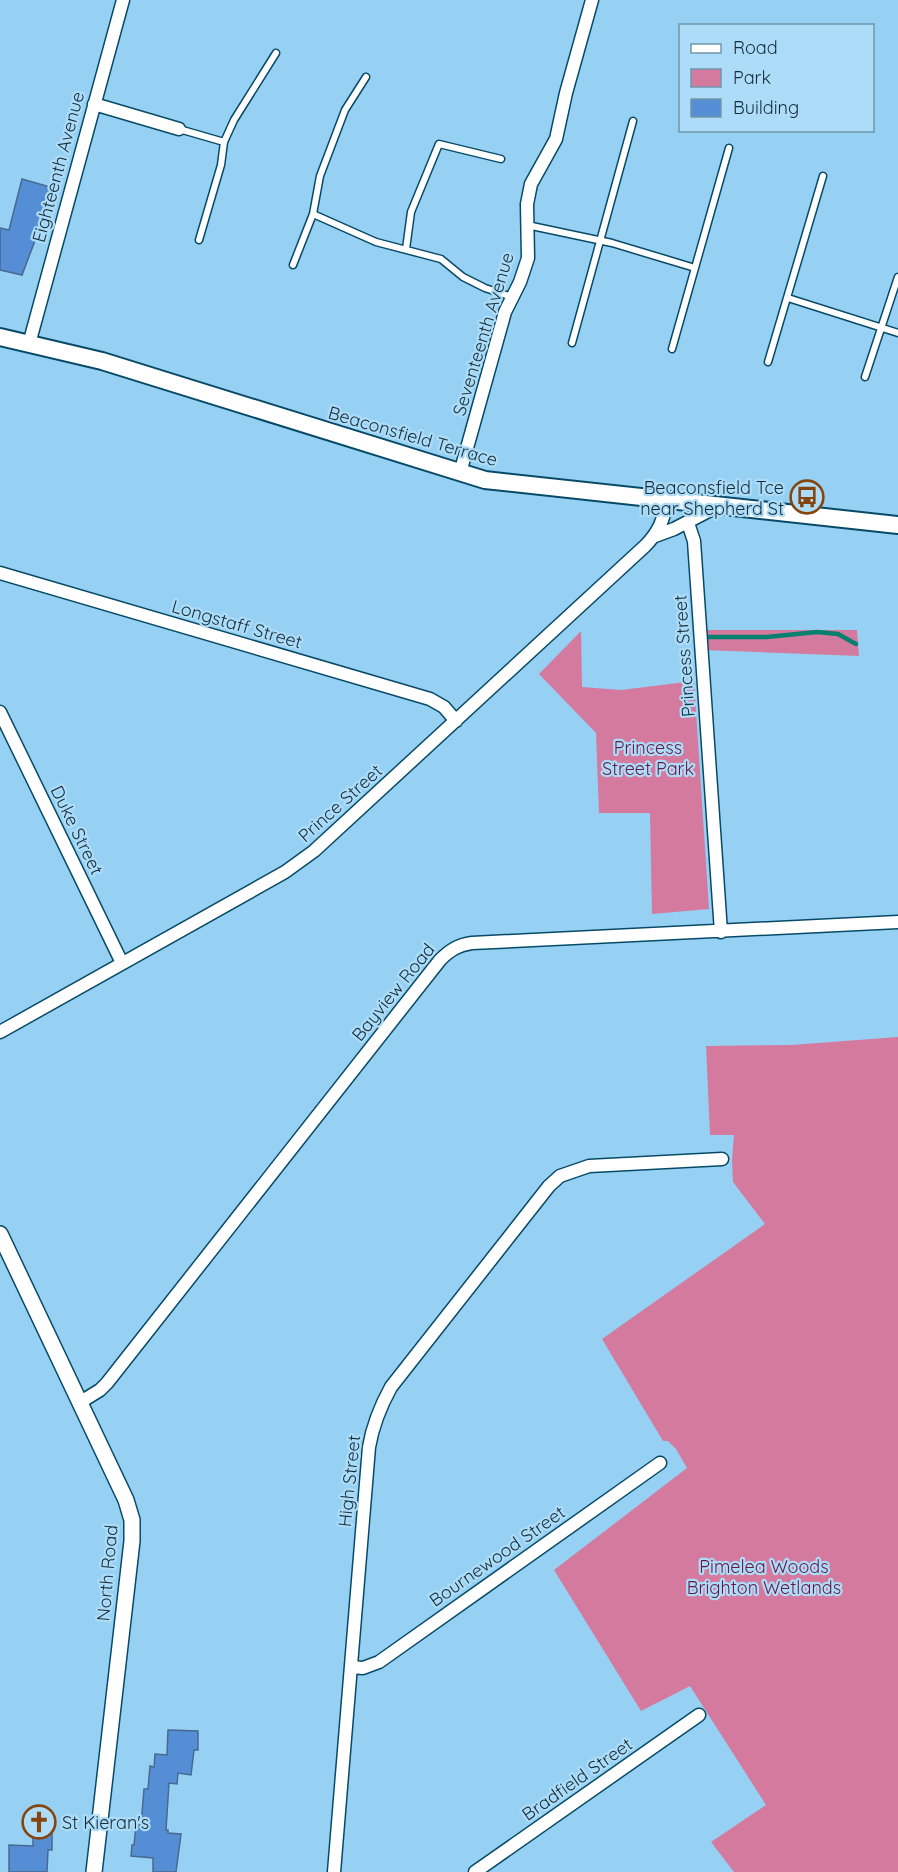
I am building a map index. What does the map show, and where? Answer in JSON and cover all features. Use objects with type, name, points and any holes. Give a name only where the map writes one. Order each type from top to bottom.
[{"type":"main road","name":"Beaconsfield Terrace","points":[[0,338],[102,361],[486,480],[898,525]]},
{"type":"street","name":"Eighteenth Avenue","points":[[29,344],[123,0]]},
{"type":"street","name":"Seventeenth Avenue","points":[[460,473],[505,312],[520,282],[528,258],[529,239],[526,225],[531,184],[556,139],[566,93],[592,0]]},
{"type":"street","points":[[94,104],[179,129]]},
{"type":"street","name":"Prince Street","points":[[655,536],[665,515],[667,500]]},
{"type":"street","name":"Prince Street","points":[[0,1032],[285,872],[307,856],[336,833],[655,536],[688,523],[718,506]]},
{"type":"street","name":"Princess Street","points":[[688,523],[694,541],[721,932]]},
{"type":"street","name":"Longstaff Street","points":[[0,573],[430,699],[444,707],[456,721]]},
{"type":"street","name":"Duke Street","points":[[0,712],[122,963]]},
{"type":"street","name":"Bayview Road","points":[[79,1403],[107,1383],[448,952],[459,945],[898,922]]},
{"type":"street","name":"High Street","points":[[334,1872],[369,1447],[376,1417],[391,1387],[549,1186],[560,1176],[589,1166],[722,1159]]},
{"type":"street","name":"North Road","points":[[0,1234],[126,1500],[132,1520],[133,1530],[94,1872]]},
{"type":"street","name":"Bournewood Street","points":[[351,1667],[363,1668],[379,1662],[660,1463]]},
{"type":"street","name":"Bradfield Street","points":[[475,1872],[699,1715]]},
{"type":"lane","points":[[199,240],[220,165],[224,142],[234,120],[276,52]]},
{"type":"lane","points":[[293,265],[313,214],[320,176],[345,110],[366,76]]},
{"type":"lane","points":[[572,343],[633,122]]},
{"type":"lane","points":[[179,129],[224,142]]},
{"type":"lane","points":[[406,249],[411,212],[439,144],[501,159]]},
{"type":"lane","points":[[672,349],[729,148]]},
{"type":"lane","points":[[768,362],[823,176]]},
{"type":"lane","points":[[313,214],[376,242],[441,259],[463,277],[485,288],[512,297]]},
{"type":"lane","points":[[526,225],[612,243],[695,268]]},
{"type":"lane","points":[[865,377],[898,277]]},
{"type":"lane","points":[[788,298],[898,333]]},
{"type":"green space","points":[[702,630],[857,630],[859,656],[703,650]]},
{"type":"green space","name":"Princess Street Park","points":[[581,631],[582,687],[621,690],[694,681],[709,909],[652,914],[650,813],[599,813],[596,733],[539,674]]},
{"type":"green space","name":"Pimelea Woods Brighton Wetlands","points":[[898,1037],[898,1872],[734,1872],[711,1842],[766,1805],[690,1686],[641,1711],[554,1570],[687,1468],[676,1449],[668,1441],[663,1441],[602,1339],[765,1224],[733,1182],[734,1135],[710,1135],[706,1046],[791,1045]]},
{"type":"building","points":[[22,179],[50,187],[36,238],[22,275],[0,270],[0,228],[9,230]]},
{"type":"building","points":[[168,1730],[198,1731],[198,1750],[194,1750],[191,1775],[178,1773],[177,1784],[169,1783],[166,1830],[168,1833],[181,1834],[176,1872],[153,1872],[153,1858],[131,1856],[132,1845],[134,1845],[136,1825],[141,1825],[144,1789],[148,1789],[150,1766],[154,1767],[155,1754],[167,1755]]},
{"type":"building","points":[[33,1834],[52,1834],[52,1850],[48,1850],[47,1872],[9,1872],[9,1845],[33,1846]]},
{"type":"waterway","points":[[705,637],[767,637],[817,632],[838,634],[856,644]]},
{"type":"place","name":"Beaconsfield Tce near Shepherd St","points":[[807,497]]},
{"type":"place","name":"St Kieran's","points":[[39,1822]]}]
